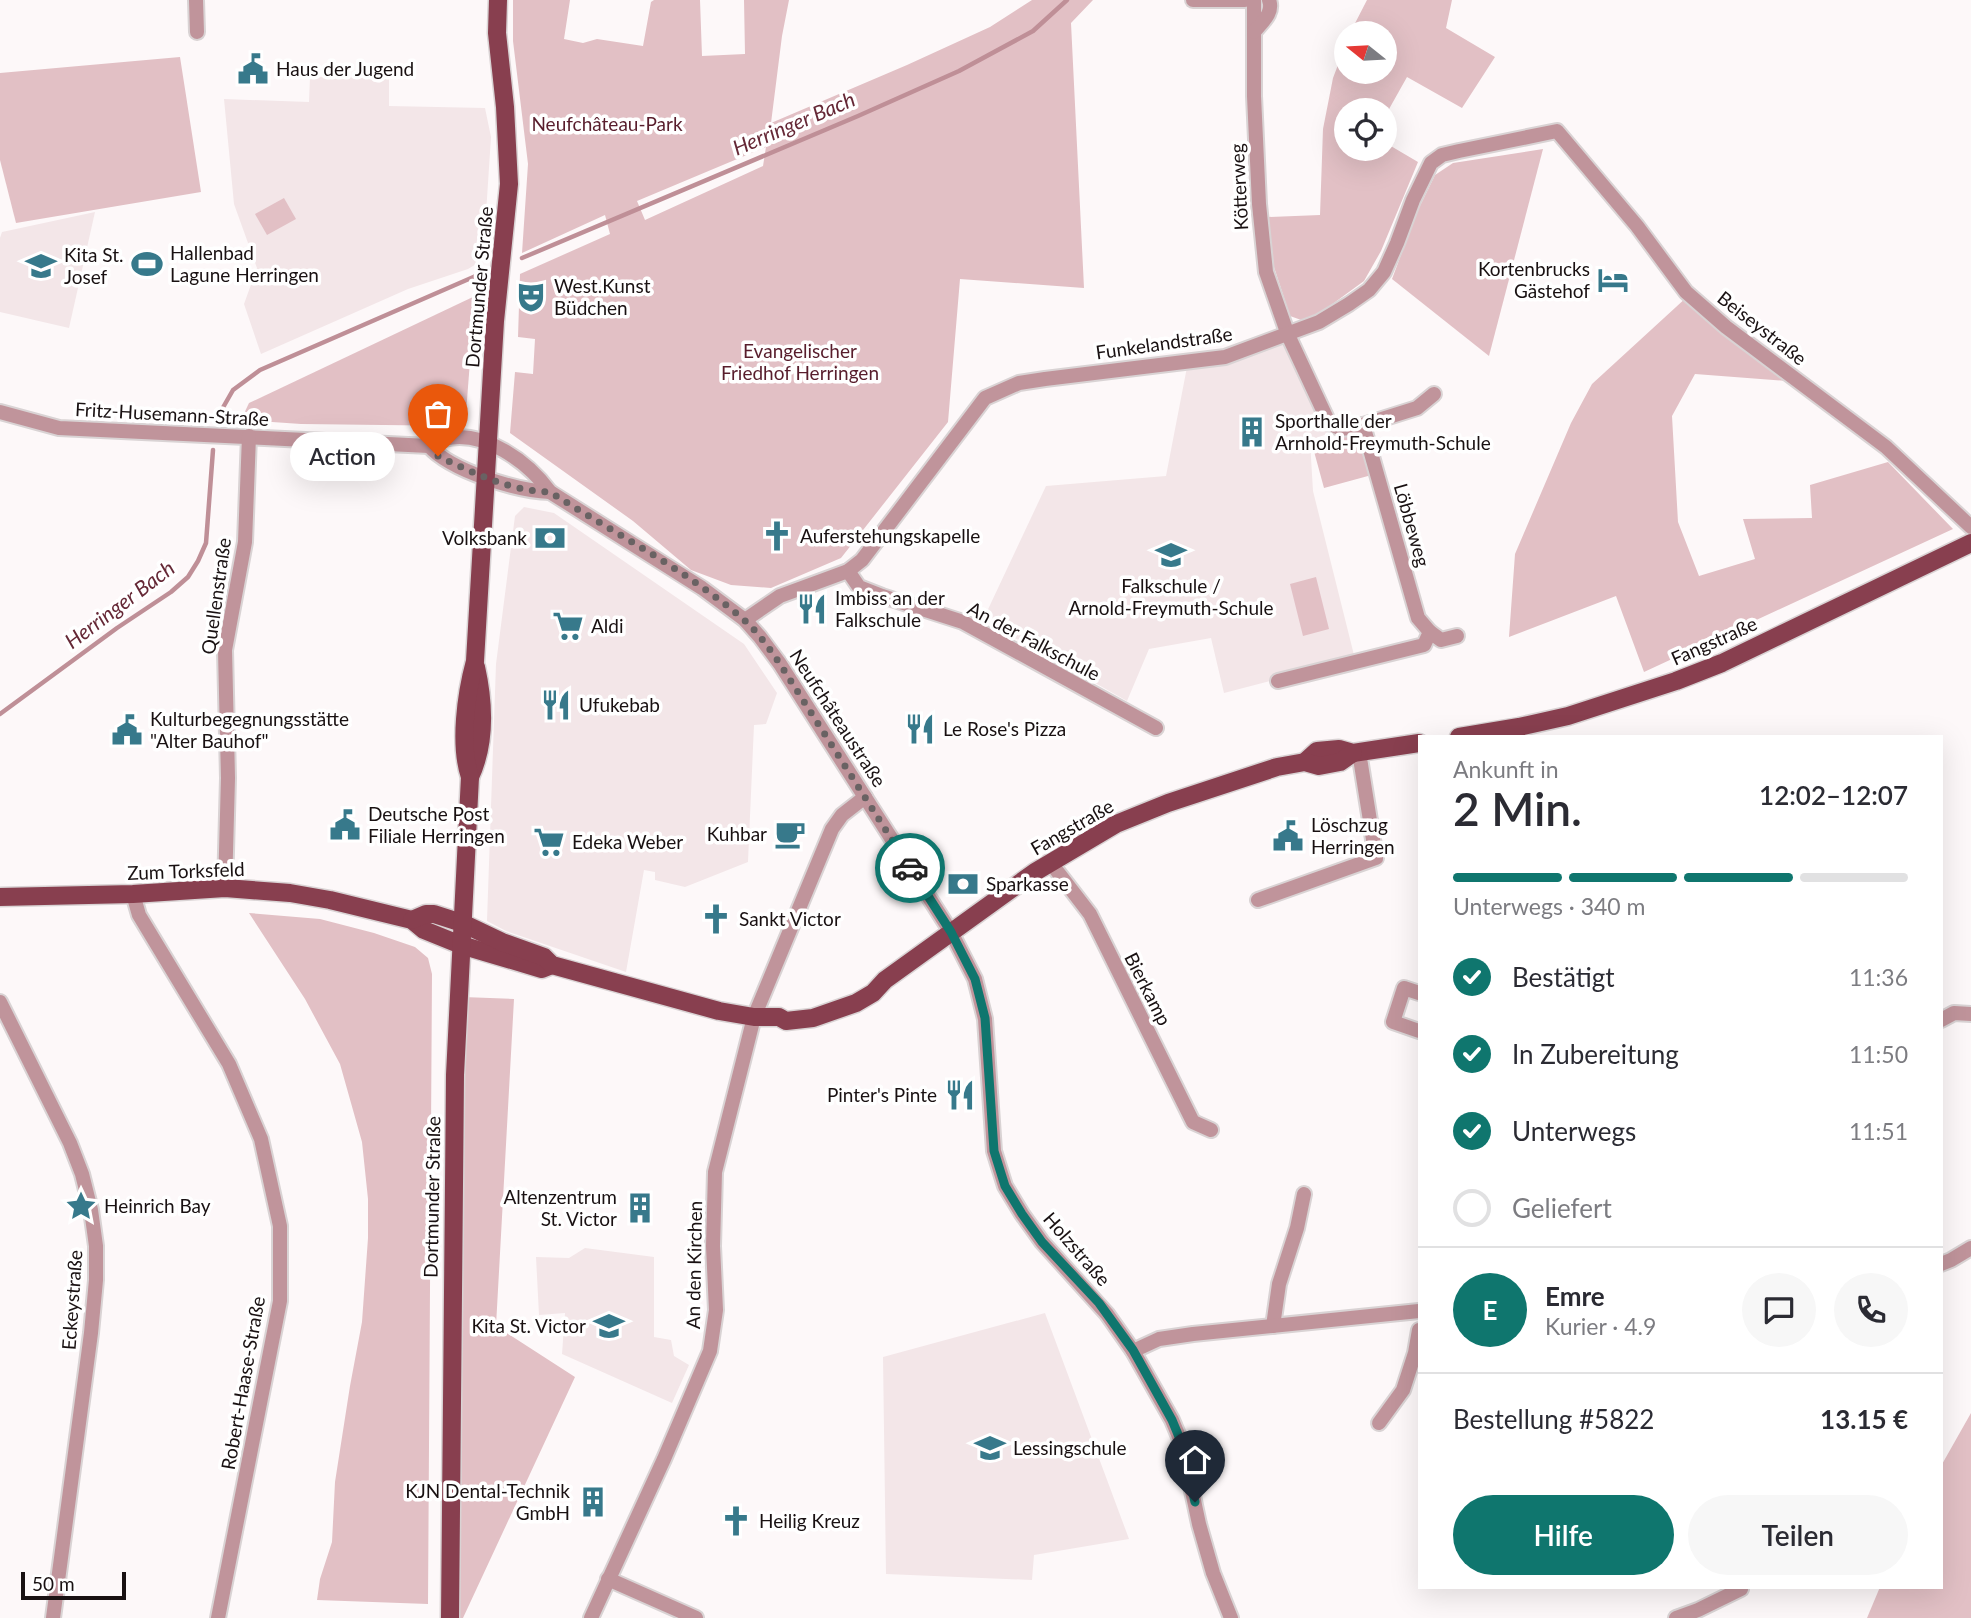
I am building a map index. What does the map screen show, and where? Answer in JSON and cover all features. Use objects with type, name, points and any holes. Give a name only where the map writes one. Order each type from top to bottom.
[{"type":"main road","name":"Dortmunder Straße","points":[[450,1618],[454,1151],[470,777],[464,751],[468,687],[475,662],[496,302],[509,184],[505,107],[497,33],[498,0]]},
{"type":"main road","name":"Fangstraße","points":[[1471,735],[1568,716],[1676,681],[1722,663],[1971,543]]},
{"type":"main road","name":"Fangstraße","points":[[462,923],[498,941],[544,957],[552,965],[701,1007],[754,1017],[779,1017],[785,1012],[836,1000],[885,980],[1050,862],[1116,824],[1245,777],[1305,762],[1317,751],[1339,749],[1356,753],[1418,743]]},
{"type":"main road","name":"Zum Torksfeld","points":[[0,897],[133,894],[225,888],[278,892],[330,900],[412,920],[424,930],[461,945]]},
{"type":"main road","name":"Zum Torksfeld","points":[[412,920],[426,914],[434,914],[462,923]]},
{"type":"main road","name":"Fangstraße","points":[[461,945],[542,968],[552,965]]},
{"type":"street","points":[[196,0],[197,32]]},
{"type":"street","points":[[1193,0],[1245,0]]},
{"type":"street","name":"Kötterweg","points":[[1254,0],[1254,96],[1262,251],[1266,272],[1288,335]]},
{"type":"street","name":"Kötterweg","points":[[1254,32],[1270,11],[1269,0]]},
{"type":"street","name":"Funkelandstraße","points":[[848,571],[862,560],[985,398],[993,393],[1019,383],[1225,357],[1319,323],[1369,290],[1384,272],[1398,243],[1413,200],[1432,163],[1442,155],[1557,131]]},
{"type":"street","name":"Beiseystraße","points":[[1557,131],[1637,226],[1686,292],[1735,333],[1886,447],[1971,527]]},
{"type":"street","points":[[1288,335],[1328,421],[1335,428],[1346,430],[1417,408],[1434,394]]},
{"type":"street","name":"Fritz-Husemann-Straße","points":[[0,412],[59,428],[429,446],[442,439],[455,438],[488,444]]},
{"type":"street","name":"Löbbeweg","points":[[1363,425],[1418,618],[1430,632]]},
{"type":"street","name":"Quellenstraße","points":[[225,888],[228,778],[225,650],[244,542],[249,436]]},
{"type":"street","name":"Neufchâteaustraße","points":[[488,444],[516,458],[540,478],[550,492],[669,566],[745,620],[773,654],[951,932]]},
{"type":"street","name":"Fritz-Husemann-Straße","points":[[429,446],[438,456],[486,477]]},
{"type":"street","name":"Neufchâteaustraße","points":[[486,477],[516,488],[550,492]]},
{"type":"street","points":[[745,620],[780,596],[848,571]]},
{"type":"street","name":"An der Falkschule","points":[[848,571],[859,587],[963,622],[1156,728]]},
{"type":"street","points":[[1278,681],[1424,645],[1430,632],[1441,640],[1457,636]]},
{"type":"street","points":[[1258,900],[1376,858],[1356,753]]},
{"type":"street","name":"An den Kirchen","points":[[591,1618],[710,1351],[716,1310],[713,1246],[715,1172],[754,1017],[832,829],[842,815],[865,797]]},
{"type":"street","name":"Bierkamp","points":[[1050,862],[1090,915],[1193,1122],[1211,1129]]},
{"type":"street","name":"Robert-Haase-Straße","points":[[133,894],[139,915],[229,1064],[261,1139],[280,1226],[280,1301],[218,1618]]},
{"type":"street","name":"Holzstraße","points":[[951,932],[975,979],[985,1018],[994,1151],[1005,1186],[1042,1242],[1099,1303],[1133,1350],[1172,1420],[1182,1444],[1199,1524],[1213,1573],[1231,1618]]},
{"type":"street","points":[[1418,993],[1404,988],[1393,1022],[1418,1031]]},
{"type":"street","name":"Eckeystraße","points":[[0,1002],[71,1143],[91,1210],[96,1246],[91,1333],[53,1618]]},
{"type":"street","points":[[1943,1019],[1954,1013],[1971,1014]]},
{"type":"street","points":[[1273,1326],[1279,1284],[1297,1228],[1304,1194]]},
{"type":"street","points":[[1943,1263],[1971,1248]]},
{"type":"street","points":[[1133,1350],[1159,1339],[1418,1311]]},
{"type":"street","points":[[1379,1423],[1403,1390],[1418,1335]]},
{"type":"street","points":[[608,1579],[695,1618]]},
{"type":"street","points":[[1676,1618],[1741,1589]]},
{"type":"shaded area","points":[[310,77],[389,78],[389,106],[485,108],[491,137],[483,260],[468,269],[408,289],[261,354],[244,304],[257,268],[234,204],[224,99],[309,102]]},
{"type":"shaded area","name":"Kita St. Josef","points":[[95,212],[69,328],[0,312],[2,232]]},
{"type":"shaded area","name":"Falkschule / Arnold-Freymuth-Schule","points":[[1286,339],[1336,430],[1310,441],[1313,491],[1355,659],[1224,693],[1211,638],[1149,649],[1127,701],[983,620],[1046,486],[1166,476],[1187,367]]},
{"type":"shaded area","points":[[524,507],[554,513],[744,644],[777,693],[766,724],[754,725],[748,862],[685,887],[655,880],[655,872],[644,870],[626,972],[506,931],[487,921],[496,664],[515,516]]},
{"type":"shaded area","name":"Kita St. Victor","points":[[585,1248],[654,1257],[654,1337],[671,1340],[674,1356],[689,1365],[672,1403],[562,1354],[565,1313],[539,1315],[536,1257],[569,1258]]},
{"type":"shaded area","name":"Lessingschule","points":[[1045,1313],[1129,1539],[1034,1555],[1032,1580],[886,1574],[883,1357]]},
{"type":"green space","name":"Evangelischer Friedhof Herringen","points":[[513,0],[570,0],[564,39],[583,43],[597,39],[643,46],[651,2],[700,0],[702,56],[745,54],[744,0],[789,0],[771,123],[990,27],[1032,0],[1093,0],[1071,23],[1084,288],[960,279],[948,422],[841,558],[771,588],[731,585],[691,570],[633,521],[510,433],[515,372],[533,374],[535,339],[518,337],[520,274],[610,234],[605,215],[522,253],[528,164],[513,41]],"holes":[[[766,147],[763,166],[645,220],[637,201]]]},
{"type":"green space","points":[[1367,0],[1452,0],[1446,28],[1495,57],[1462,108],[1407,77],[1395,98],[1334,98],[1334,161],[1397,161],[1397,150],[1418,162],[1381,251],[1364,281],[1304,321],[1290,316],[1274,267],[1268,217],[1320,215],[1323,129],[1334,75],[1334,84],[1397,84],[1397,21],[1356,21]]},
{"type":"green space","points":[[180,57],[201,192],[16,223],[0,160],[0,73]]},
{"type":"green space","points":[[1543,149],[1489,356],[1392,279],[1417,212],[1435,175],[1453,163]]},
{"type":"green space","points":[[284,198],[296,219],[267,235],[255,214]]},
{"type":"green space","points":[[475,296],[465,426],[301,424],[241,420],[249,403]]},
{"type":"green space","points":[[1688,296],[1787,381],[1695,374],[1672,416],[1678,522],[1699,576],[1755,559],[1743,519],[1812,518],[1810,485],[1888,462],[1953,529],[1644,672],[1616,596],[1509,637],[1515,554],[1571,423],[1592,384]]},
{"type":"green space","points":[[1346,435],[1355,436],[1362,442],[1368,459],[1368,476],[1324,488],[1312,444]]},
{"type":"green space","points":[[1316,577],[1329,629],[1303,636],[1290,584]]},
{"type":"green space","points":[[249,913],[320,919],[415,947],[428,958],[432,974],[428,1604],[317,1600],[320,1579],[332,1542],[335,1482],[362,1322],[368,1199],[362,1142],[340,1064],[305,999]]},
{"type":"green space","points":[[463,997],[514,999],[496,1326],[575,1377],[463,1618],[458,1618]]},
{"type":"green space","points":[[1971,1413],[1971,1618],[1867,1618],[1879,1589],[1943,1589],[1943,1462]]},
{"type":"waterway","name":"Herringer Bach","points":[[522,258],[959,71],[1033,31],[1067,0]]},
{"type":"waterway","name":"Herringer Bach","points":[[217,418],[233,390],[260,370],[478,275]]},
{"type":"waterway","name":"Herringer Bach","points":[[0,714],[171,592],[188,577],[206,543],[213,450]]},
{"type":"way so far","points":[[438,456],[516,488],[550,492],[669,566],[745,620],[780,664],[910,868]]},
{"type":"place","name":"Haus der Jugend","points":[[253,69]]},
{"type":"place","name":"Hallenbad Lagune Herringen","points":[[147,264]]},
{"type":"place","name":"Kita St. Josef","points":[[41,266]]},
{"type":"place","name":"Kortenbrucks Gästehof","points":[[1613,280]]},
{"type":"place","name":"West.Kunst Büdchen","points":[[531,297]]},
{"type":"place","name":"Sporthalle der Arnhold-Freymuth-Schule","points":[[1252,432]]},
{"type":"place","name":"Action","points":[[438,456]]},
{"type":"place","name":"Auferstehungskapelle","points":[[777,536]]},
{"type":"place","name":"Volksbank","points":[[550,538]]},
{"type":"place","name":"Falkschule / Arnold-Freymuth-Schule","points":[[1171,555]]},
{"type":"place","name":"Imbiss an der Falkschule","points":[[812,609]]},
{"type":"place","name":"Aldi","points":[[568,626]]},
{"type":"place","name":"Ufukebab","points":[[556,705]]},
{"type":"place","name":"Le Rose's Pizza","points":[[920,729]]},
{"type":"place","name":"Kulturbegegnungsstätte \"Alter Bauhof\"","points":[[127,730]]},
{"type":"place","name":"Deutsche Post Filiale Herringen","points":[[345,825]]},
{"type":"place","name":"Kuhbar","points":[[790,834]]},
{"type":"place","name":"Löschzug Herringen","points":[[1288,836]]},
{"type":"place","name":"Edeka Weber","points":[[549,842]]},
{"type":"place","name":"Sparkasse","points":[[963,884]]},
{"type":"place","name":"Sankt Victor","points":[[716,919]]},
{"type":"place","name":"Pinter's Pinte","points":[[960,1095]]},
{"type":"place","name":"Heinrich Bay","points":[[81,1206]]},
{"type":"place","name":"Altenzentrum St. Victor","points":[[640,1208]]},
{"type":"place","name":"Kita St. Victor","points":[[609,1326]]},
{"type":"place","name":"Lessingschule","points":[[990,1448]]},
{"type":"place","name":"KJN Dental-Technik GmbH","points":[[593,1502]]},
{"type":"place","name":"Heilig Kreuz","points":[[736,1521]]},
{"type":"route","points":[[910,868],[951,932],[975,979],[985,1018],[994,1151],[1005,1186],[1042,1242],[1099,1303],[1133,1350],[1172,1420],[1182,1444],[1195,1502]]},
{"type":"park label","name":"Neufchâteau-Park","points":[[607,124]]}]
